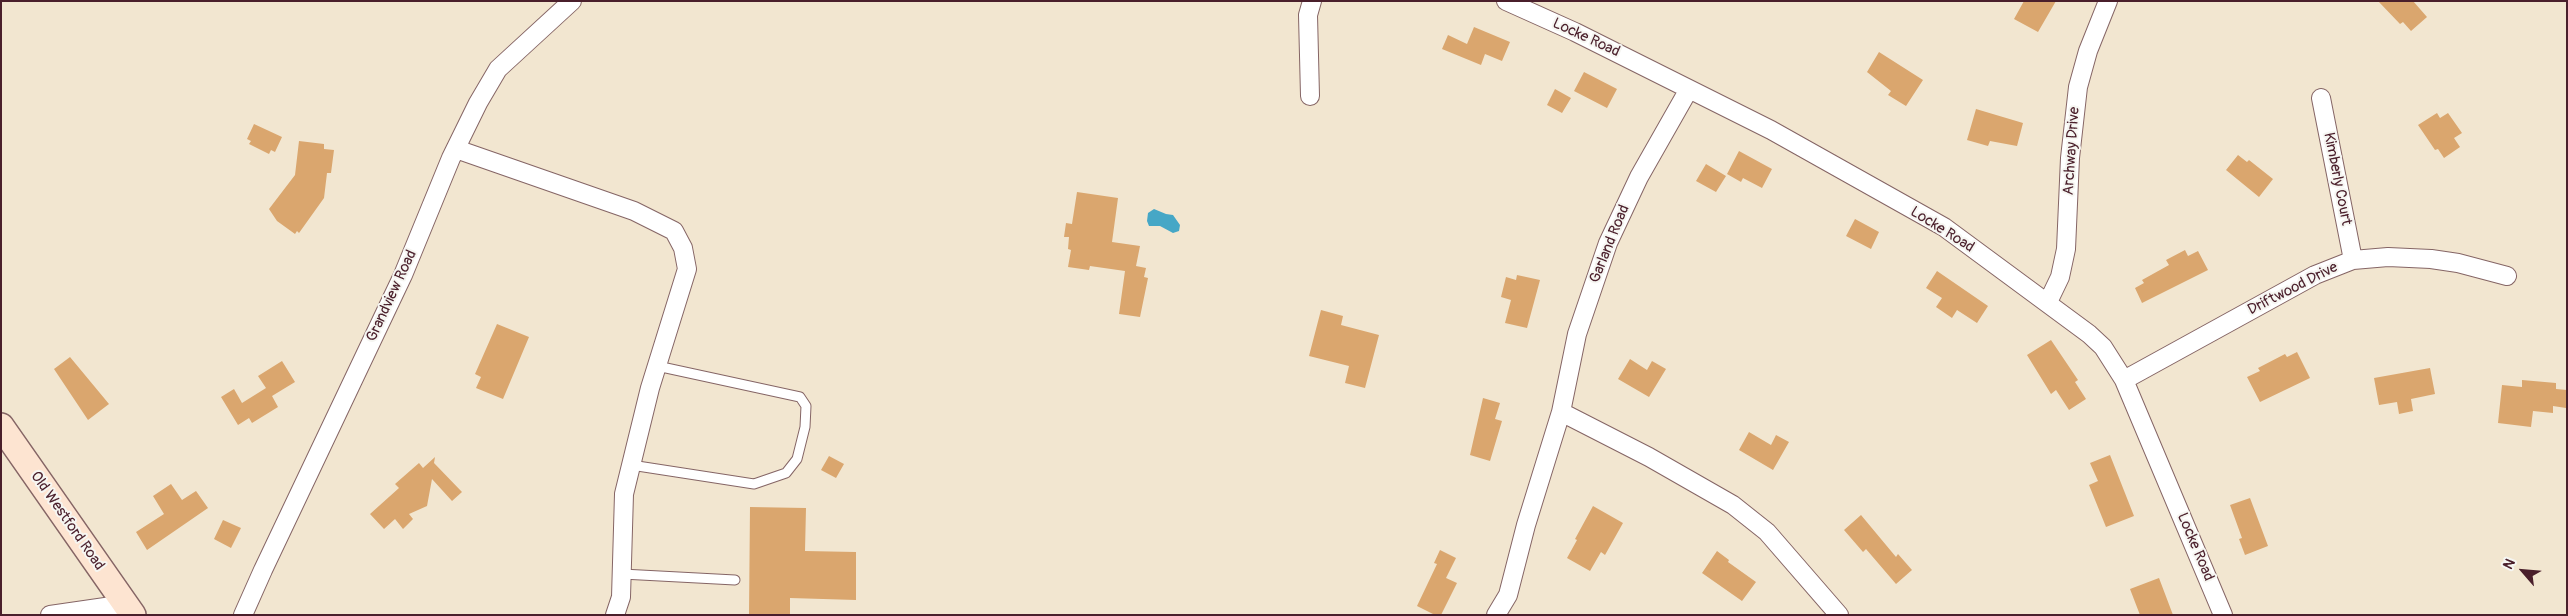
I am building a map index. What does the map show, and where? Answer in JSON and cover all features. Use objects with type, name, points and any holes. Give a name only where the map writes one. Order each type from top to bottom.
[{"type":"main road","name":"Old Westford Road","points":[[1,426],[129,609]]},
{"type":"street","name":"Grandview Road","points":[[243,615],[262,570],[403,275],[456,149],[478,103],[498,69],[572,1]]},
{"type":"street","points":[[1310,96],[1308,15],[1312,1]]},
{"type":"street","name":"Locke Road","points":[[1506,1],[1575,32],[1771,130],[1944,228],[2048,302],[2103,347],[2124,380],[2223,615]]},
{"type":"street","name":"Archway Drive","points":[[2048,302],[2060,277],[2066,249],[2070,158],[2078,87],[2088,51],[2108,1]]},
{"type":"street","name":"Garland Road","points":[[1496,615],[1508,596],[1526,525],[1561,412],[1577,334],[1608,243],[1639,177],[1689,89]]},
{"type":"street","name":"Kimberly Court","points":[[2320,98],[2353,260]]},
{"type":"street","points":[[456,149],[634,211],[674,231],[683,248],[687,270],[657,366],[624,494],[621,597],[615,615]]},
{"type":"street","name":"Driftwood Drive","points":[[2124,380],[2315,275],[2353,260],[2388,257],[2431,259],[2458,263],[2507,276]]},
{"type":"street","points":[[1561,412],[1649,457],[1732,506],[1767,532],[1839,615]]},
{"type":"street","points":[[50,615],[129,609]]},
{"type":"lane","points":[[631,465],[754,484],[786,473],[797,459],[805,428],[806,406],[800,397],[657,366]]},
{"type":"lane","points":[[622,574],[735,580]]},
{"type":"water","points":[[1154,209],[1173,215],[1180,225],[1179,231],[1173,233],[1160,226],[1149,226],[1147,221],[1148,213]]},
{"type":"building","points":[[2024,1],[2056,1],[2038,32],[2014,19]]},
{"type":"building","points":[[2378,1],[2413,1],[2427,17],[2411,31],[2403,22],[2400,24]]},
{"type":"building","points":[[1474,27],[1510,42],[1502,61],[1485,54],[1481,65],[1442,49],[1448,35],[1467,44]]},
{"type":"building","points":[[1879,52],[1923,80],[1906,106],[1888,95],[1891,91],[1867,72]]},
{"type":"building","points":[[1584,72],[1617,89],[1607,108],[1574,91]]},
{"type":"building","points":[[1555,89],[1571,98],[1562,113],[1547,105]]},
{"type":"building","points":[[1976,109],[2023,123],[2017,146],[1990,141],[1988,146],[1967,140]]},
{"type":"building","points":[[2437,113],[2440,118],[2448,113],[2462,133],[2454,138],[2460,147],[2444,158],[2438,149],[2435,150],[2418,125]]},
{"type":"building","points":[[254,124],[282,137],[275,152],[271,150],[269,154],[249,144],[251,141],[247,139]]},
{"type":"building","points":[[299,141],[324,144],[324,149],[334,150],[331,173],[327,173],[324,198],[299,233],[297,231],[295,234],[277,221],[269,209],[295,175]]},
{"type":"building","points":[[1739,151],[1772,169],[1762,188],[1743,178],[1741,182],[1727,174]]},
{"type":"building","points":[[2238,155],[2247,162],[2249,160],[2273,179],[2259,197],[2226,170]]},
{"type":"building","points":[[1706,164],[1726,176],[1716,192],[1696,181]]},
{"type":"building","points":[[1077,192],[1118,198],[1112,242],[1140,246],[1136,266],[1146,268],[1144,277],[1148,278],[1140,317],[1119,314],[1125,271],[1090,266],[1089,270],[1068,267],[1071,250],[1068,249],[1069,237],[1064,237],[1066,223],[1072,224]]},
{"type":"building","points":[[1855,219],[1879,232],[1871,249],[1846,236]]},
{"type":"building","points":[[2185,250],[2188,256],[2198,251],[2208,270],[2142,303],[2135,288],[2144,283],[2142,280],[2169,265],[2166,260]]},
{"type":"building","points":[[1937,271],[1988,306],[1977,323],[1957,310],[1952,318],[1936,307],[1942,298],[1926,288]]},
{"type":"building","points":[[1517,275],[1540,280],[1527,328],[1505,323],[1511,300],[1501,297],[1506,277],[1516,280]]},
{"type":"building","points":[[1321,310],[1343,316],[1341,325],[1379,335],[1365,388],[1345,383],[1349,366],[1309,356]]},
{"type":"building","points":[[497,324],[529,337],[503,399],[476,388],[481,377],[475,374]]},
{"type":"building","points":[[2051,340],[2078,380],[2075,382],[2086,399],[2069,410],[2056,390],[2051,394],[2027,355]]},
{"type":"building","points":[[2297,352],[2310,378],[2260,402],[2247,377],[2260,371],[2258,368],[2285,354],[2287,357]]},
{"type":"building","points":[[70,357],[109,404],[88,420],[54,369]]},
{"type":"building","points":[[1630,359],[1647,370],[1652,361],[1666,369],[1649,397],[1618,379]]},
{"type":"building","points":[[282,361],[295,382],[272,396],[278,407],[252,423],[249,418],[238,425],[221,397],[234,389],[242,403],[266,388],[258,376]]},
{"type":"building","points":[[2430,368],[2435,394],[2411,399],[2413,411],[2399,414],[2397,402],[2379,405],[2374,378]]},
{"type":"building","points":[[2522,380],[2556,383],[2556,389],[2567,390],[2566,408],[2553,406],[2553,413],[2533,411],[2531,427],[2498,423],[2502,385],[2522,387]]},
{"type":"building","points":[[1483,398],[1500,403],[1495,419],[1502,421],[1490,461],[1470,455]]},
{"type":"building","points":[[1749,432],[1771,445],[1776,435],[1789,442],[1773,470],[1739,450]]},
{"type":"building","points":[[2110,455],[2134,516],[2106,527],[2089,485],[2098,481],[2090,463]]},
{"type":"building","points":[[829,456],[844,464],[836,478],[821,470]]},
{"type":"building","points":[[435,457],[434,463],[462,492],[452,501],[432,479],[427,506],[409,514],[413,519],[403,529],[395,519],[384,529],[370,514],[399,488],[395,484],[419,463],[423,468]]},
{"type":"building","points":[[171,484],[182,500],[196,491],[208,508],[147,550],[136,532],[164,514],[153,496]]},
{"type":"building","points":[[2250,498],[2268,546],[2245,555],[2239,539],[2242,538],[2230,505]]},
{"type":"building","points":[[1593,506],[1623,523],[1605,555],[1601,552],[1590,571],[1567,558]]},
{"type":"building","points":[[750,507],[806,508],[805,551],[856,552],[856,600],[790,598],[790,615],[749,615]]},
{"type":"building","points":[[1861,515],[1896,557],[1898,554],[1912,570],[1896,584],[1866,549],[1863,552],[1844,530]]},
{"type":"building","points":[[223,520],[241,528],[231,548],[214,539]]},
{"type":"building","points":[[1440,550],[1456,558],[1446,578],[1457,583],[1441,615],[1435,615],[1417,606],[1437,564],[1434,563]]},
{"type":"building","points":[[1717,551],[1729,560],[1728,562],[1756,582],[1742,601],[1702,573]]},
{"type":"building","points":[[2159,578],[2173,615],[2140,615],[2130,589]]}]
